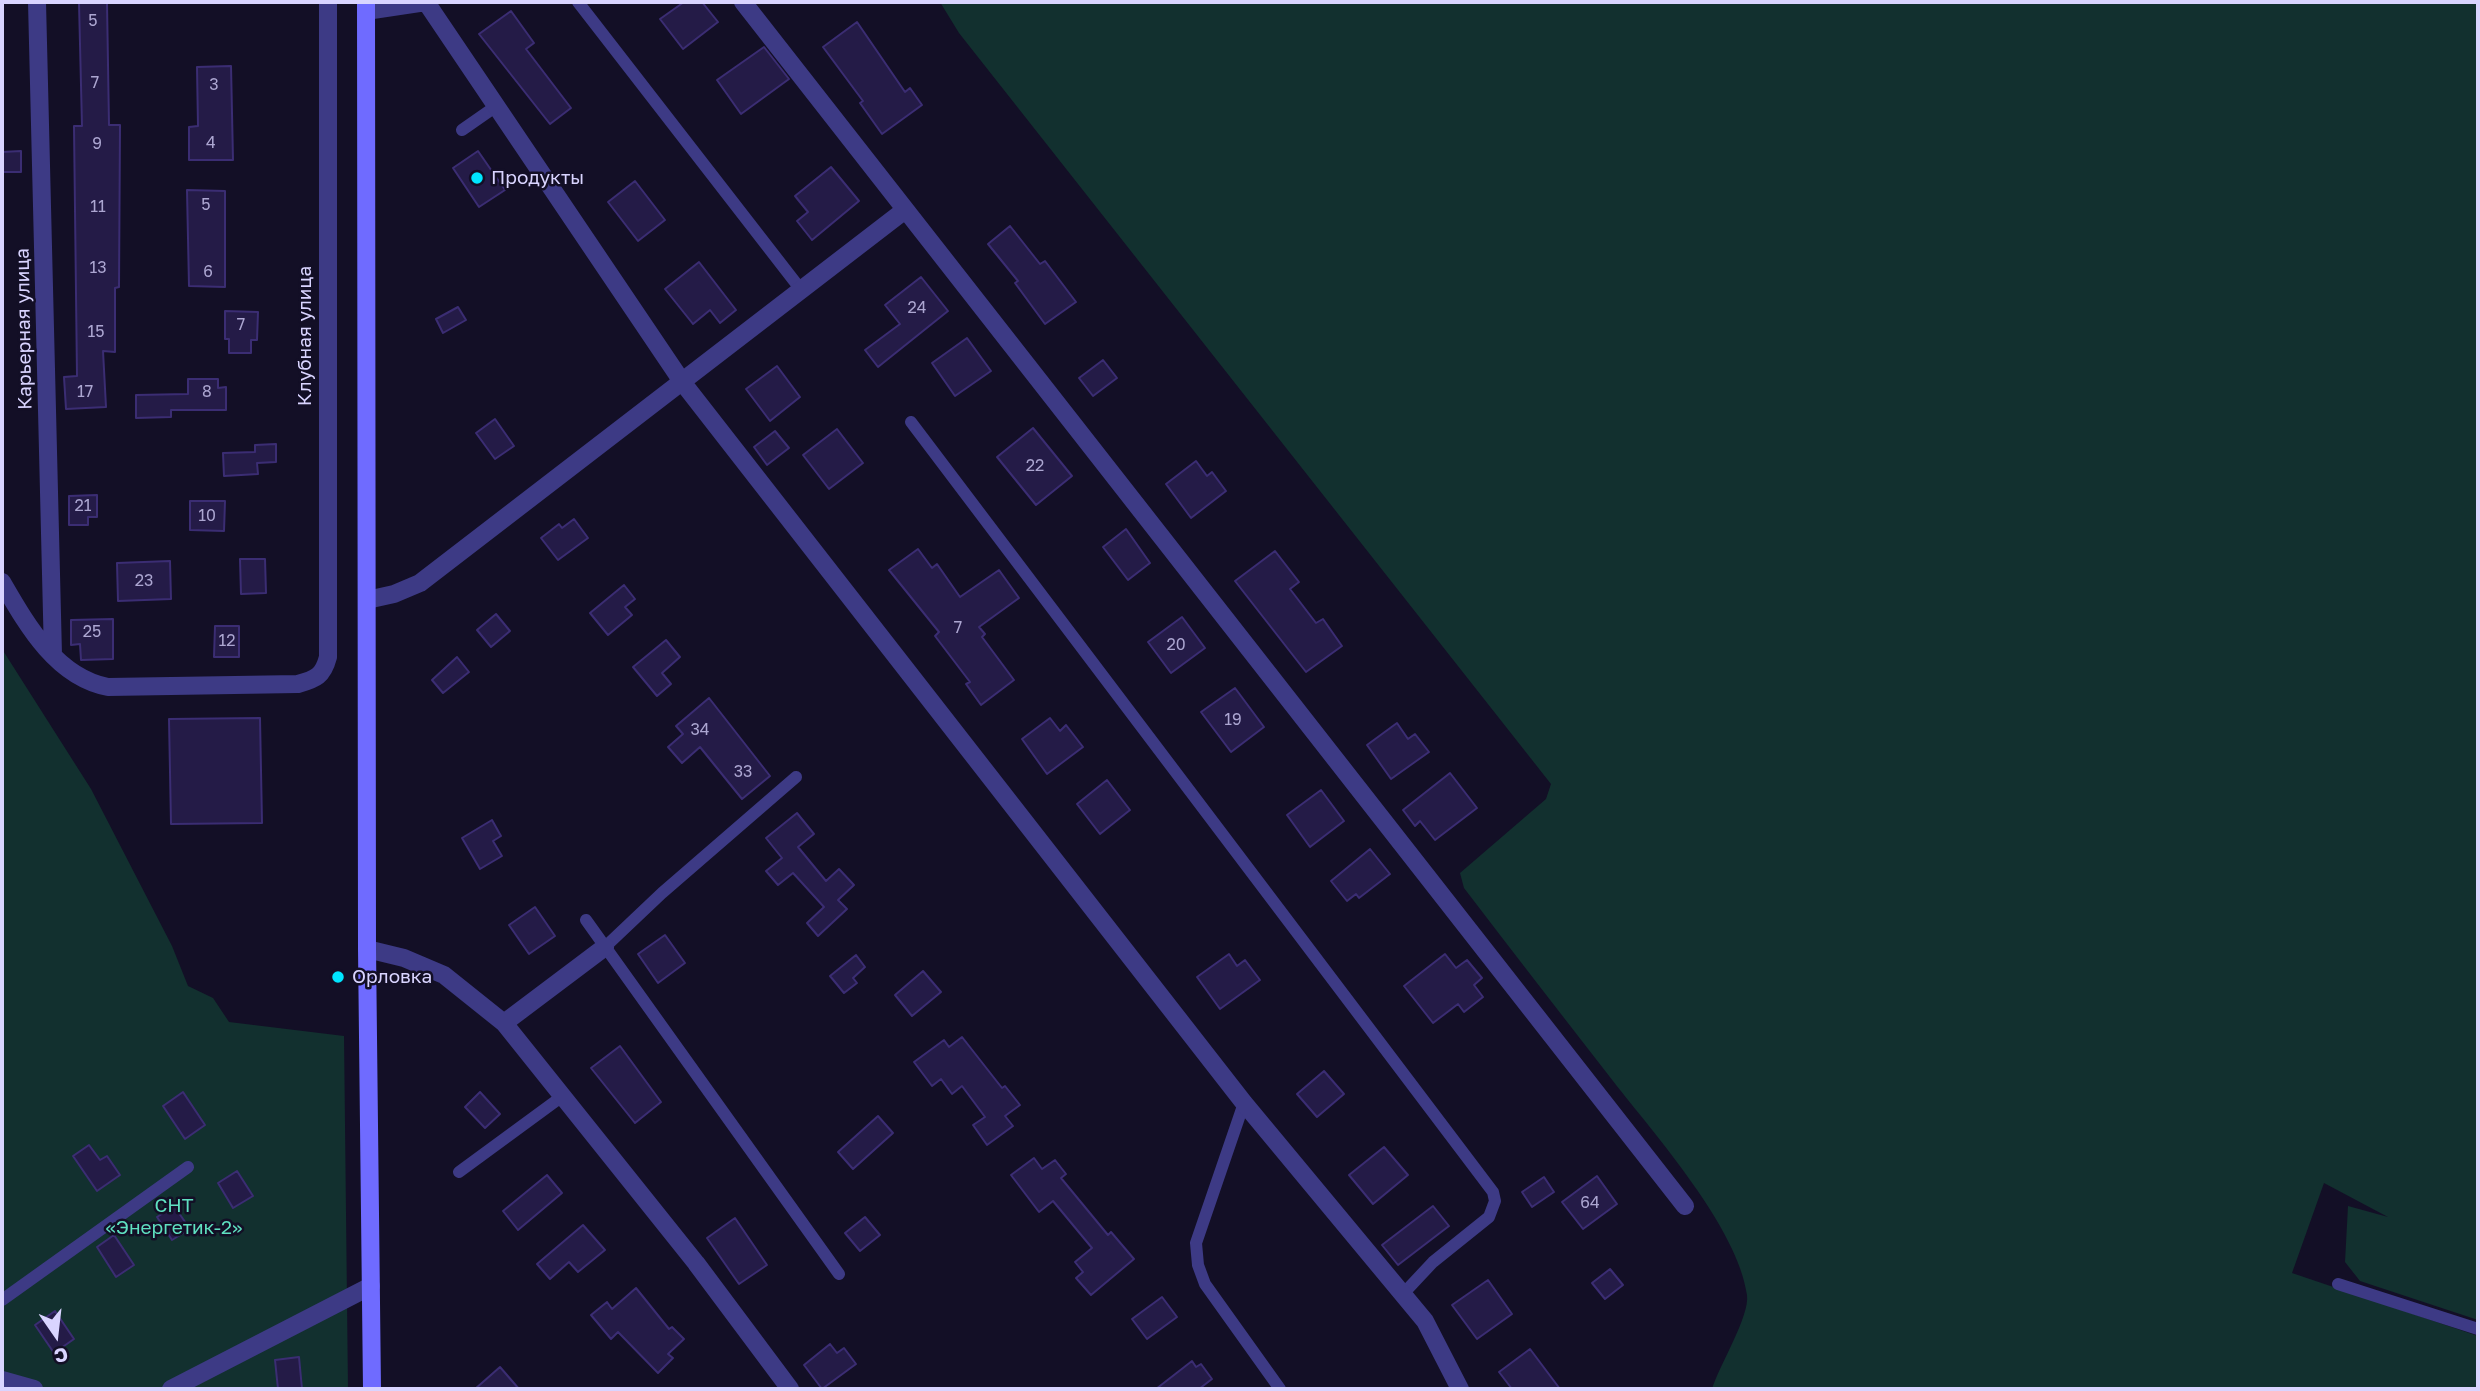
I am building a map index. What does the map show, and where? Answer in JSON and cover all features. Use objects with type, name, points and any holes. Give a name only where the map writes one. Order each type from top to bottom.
[{"type":"main road","points":[[366,6],[367,949],[372,1389]]},
{"type":"street","name":"Карьерная улица","points":[[37,2],[52,655]]},
{"type":"street","name":"Клубная улица","points":[[52,655],[69,672],[88,683],[108,687],[298,684],[316,680],[325,671],[328,657],[328,2]]},
{"type":"street","points":[[366,6],[426,2],[683,383],[1244,1103],[1404,1294],[1444,1353],[1461,1389]]},
{"type":"street","points":[[743,2],[1685,1206]]},
{"type":"street","points":[[367,600],[394,594],[419,583],[905,210]]},
{"type":"street","points":[[2,582],[28,625],[52,655]]},
{"type":"street","points":[[504,1023],[605,947]]},
{"type":"street","points":[[367,949],[404,958],[444,975],[504,1023],[696,1263],[790,1389]]},
{"type":"street","points":[[171,1389],[371,1286]]},
{"type":"street","points":[[2,1380],[34,1389]]},
{"type":"lane","points":[[578,2],[802,291]]},
{"type":"lane","points":[[462,130],[495,107]]},
{"type":"lane","points":[[911,422],[1493,1192],[1496,1201],[1489,1216],[1433,1262],[1404,1294]]},
{"type":"lane","points":[[605,947],[662,893],[796,777]]},
{"type":"lane","points":[[586,920],[839,1274]]},
{"type":"lane","points":[[459,1172],[564,1095]]},
{"type":"lane","points":[[1244,1103],[1203,1217],[1196,1243],[1198,1265],[1205,1284],[1280,1389]]},
{"type":"lane","points":[[2,1300],[188,1167]]},
{"type":"lane","points":[[2338,1284],[2478,1329]]},
{"type":"green space","points":[[940,2],[2478,2],[2478,1320],[2360,1281],[2345,1262],[2348,1206],[2388,1217],[2324,1183],[2292,1273],[2478,1336],[2478,1389],[1712,1389],[1747,1304],[1740,1269],[1728,1241],[1692,1183],[1464,888],[1460,873],[1546,799],[1551,784],[959,33]]},
{"type":"green space","name":"СНТ «Энергетик-2»","points":[[2,649],[91,789],[172,946],[188,986],[213,998],[229,1022],[344,1036],[348,1389],[2,1389]]},
{"type":"building","points":[[684,2],[702,2],[718,22],[683,49],[660,19]]},
{"type":"building","points":[[79,3],[107,3],[109,125],[120,125],[119,287],[115,288],[115,352],[103,351],[106,407],[66,409],[64,377],[77,376],[74,126],[82,126]]},
{"type":"building","points":[[511,11],[534,43],[526,49],[571,108],[550,124],[479,34]]},
{"type":"building","points":[[857,22],[905,92],[910,88],[922,105],[882,134],[860,103],[863,101],[823,47]]},
{"type":"building","points":[[764,47],[789,79],[741,114],[717,80]]},
{"type":"building","points":[[231,66],[233,160],[189,160],[189,127],[198,126],[197,67]]},
{"type":"building","points":[[21,151],[21,172],[2,172],[2,152]]},
{"type":"building","points":[[478,151],[505,190],[479,207],[453,168]]},
{"type":"building","points":[[831,167],[859,201],[812,240],[797,221],[808,212],[795,196]]},
{"type":"building","points":[[635,181],[665,220],[638,241],[608,202]]},
{"type":"building","points":[[187,190],[225,191],[225,287],[189,286]]},
{"type":"building","points":[[1010,226],[1040,264],[1045,261],[1076,302],[1045,324],[1015,283],[1018,281],[988,244]]},
{"type":"building","points":[[699,262],[736,310],[720,323],[710,310],[693,324],[665,289]]},
{"type":"building","points":[[921,277],[948,311],[878,367],[865,350],[900,324],[885,305]]},
{"type":"building","points":[[458,307],[466,320],[443,333],[436,319]]},
{"type":"building","points":[[225,311],[258,312],[257,340],[251,340],[251,353],[229,353],[229,339],[225,339]]},
{"type":"building","points":[[967,338],[991,371],[955,396],[932,363]]},
{"type":"building","points":[[1103,360],[1117,378],[1093,396],[1079,378]]},
{"type":"building","points":[[777,366],[800,397],[770,421],[746,389]]},
{"type":"building","points":[[188,379],[218,379],[218,388],[226,387],[226,410],[171,410],[171,417],[136,418],[136,395],[188,394]]},
{"type":"building","points":[[495,419],[514,446],[495,459],[476,433]]},
{"type":"building","points":[[1033,428],[1072,476],[1036,505],[997,457]]},
{"type":"building","points":[[837,429],[863,463],[829,489],[803,455]]},
{"type":"building","points":[[775,431],[789,448],[767,465],[754,447]]},
{"type":"building","points":[[276,444],[276,462],[257,463],[258,474],[224,476],[223,453],[255,452],[255,445]]},
{"type":"building","points":[[1196,461],[1207,476],[1212,472],[1226,491],[1191,518],[1166,484]]},
{"type":"building","points":[[97,495],[97,517],[88,517],[88,525],[69,525],[69,496]]},
{"type":"building","points":[[190,501],[225,501],[224,531],[190,530]]},
{"type":"building","points":[[574,519],[588,538],[558,560],[541,538],[559,524],[562,528]]},
{"type":"building","points":[[1126,529],[1150,563],[1128,580],[1103,547]]},
{"type":"building","points":[[918,549],[932,568],[937,564],[960,597],[999,570],[1019,598],[979,627],[985,634],[982,637],[1014,680],[981,705],[966,684],[970,682],[935,636],[939,632],[889,570]]},
{"type":"building","points":[[1275,551],[1299,582],[1290,589],[1316,623],[1323,619],[1342,646],[1306,672],[1235,581]]},
{"type":"building","points":[[240,559],[265,559],[266,593],[241,594]]},
{"type":"building","points":[[170,561],[171,599],[118,601],[117,563]]},
{"type":"building","points":[[624,585],[635,599],[625,607],[632,615],[608,635],[590,613]]},
{"type":"building","points":[[496,614],[510,631],[491,647],[477,630]]},
{"type":"building","points":[[1182,617],[1205,648],[1171,673],[1148,642]]},
{"type":"building","points":[[113,619],[113,659],[81,660],[80,644],[71,645],[71,620]]},
{"type":"building","points":[[215,626],[239,626],[239,657],[214,657]]},
{"type":"building","points":[[666,640],[680,657],[662,673],[671,684],[657,696],[633,667]]},
{"type":"building","points":[[457,657],[469,672],[443,693],[432,680]]},
{"type":"building","points":[[1235,688],[1264,727],[1231,752],[1201,712]]},
{"type":"building","points":[[709,698],[770,776],[742,799],[700,747],[682,763],[668,747],[683,734],[676,726]]},
{"type":"building","points":[[260,718],[262,823],[171,824],[169,719]]},
{"type":"building","points":[[1050,718],[1060,731],[1066,725],[1083,747],[1047,774],[1022,739]]},
{"type":"building","points":[[1397,723],[1408,739],[1415,734],[1429,752],[1391,779],[1367,745]]},
{"type":"building","points":[[1450,773],[1477,808],[1435,840],[1420,821],[1415,826],[1403,810]]},
{"type":"building","points":[[1107,780],[1130,810],[1100,834],[1077,804]]},
{"type":"building","points":[[1321,790],[1344,821],[1310,847],[1287,815]]},
{"type":"building","points":[[797,813],[814,834],[798,847],[826,881],[839,869],[854,885],[838,900],[847,909],[818,936],[807,923],[824,907],[793,873],[778,885],[766,871],[782,858],[766,838]]},
{"type":"building","points":[[492,820],[501,836],[493,841],[502,856],[480,869],[462,838]]},
{"type":"building","points":[[1370,849],[1390,874],[1359,898],[1356,894],[1347,901],[1331,881]]},
{"type":"building","points":[[535,907],[555,936],[529,954],[509,925]]},
{"type":"building","points":[[665,935],[685,963],[658,983],[638,954]]},
{"type":"building","points":[[1229,954],[1237,966],[1245,960],[1260,980],[1220,1009],[1197,977]]},
{"type":"building","points":[[1445,954],[1456,968],[1467,960],[1482,978],[1474,985],[1483,997],[1464,1012],[1458,1004],[1433,1023],[1404,986]]},
{"type":"building","points":[[856,955],[865,967],[853,978],[857,983],[844,993],[830,976]]},
{"type":"building","points":[[923,971],[941,992],[912,1016],[895,995]]},
{"type":"building","points":[[962,1037],[1002,1088],[1005,1086],[1020,1105],[1005,1116],[1013,1126],[987,1145],[973,1125],[985,1117],[962,1086],[952,1094],[941,1079],[932,1086],[914,1062],[944,1040],[949,1047]]},
{"type":"building","points":[[620,1046],[661,1102],[635,1123],[591,1068]]},
{"type":"building","points":[[1324,1071],[1344,1094],[1317,1117],[1297,1094]]},
{"type":"building","points":[[183,1092],[205,1125],[185,1139],[163,1106]]},
{"type":"building","points":[[480,1092],[500,1114],[485,1128],[465,1107]]},
{"type":"building","points":[[878,1116],[893,1133],[853,1169],[838,1152]]},
{"type":"building","points":[[89,1145],[100,1160],[107,1156],[120,1175],[97,1191],[73,1156]]},
{"type":"building","points":[[1384,1147],[1408,1175],[1373,1204],[1349,1175]]},
{"type":"building","points":[[1034,1158],[1042,1169],[1055,1160],[1066,1174],[1061,1178],[1108,1235],[1111,1232],[1134,1259],[1091,1295],[1076,1278],[1083,1272],[1075,1262],[1092,1248],[1053,1201],[1039,1212],[1011,1175]]},
{"type":"building","points":[[237,1171],[253,1196],[233,1208],[218,1183]]},
{"type":"building","points":[[547,1175],[562,1193],[518,1230],[503,1211]]},
{"type":"building","points":[[1597,1176],[1617,1204],[1583,1229],[1562,1202]]},
{"type":"building","points":[[1544,1177],[1554,1192],[1532,1207],[1522,1192]]},
{"type":"building","points":[[174,1206],[190,1229],[172,1240],[157,1217]]},
{"type":"building","points":[[1433,1206],[1449,1226],[1398,1265],[1382,1245]]},
{"type":"building","points":[[865,1217],[880,1235],[860,1251],[845,1233]]},
{"type":"building","points":[[735,1218],[767,1265],[739,1284],[707,1238]]},
{"type":"building","points":[[583,1225],[605,1250],[578,1272],[569,1262],[550,1279],[537,1264]]},
{"type":"building","points":[[114,1235],[134,1265],[116,1277],[97,1247]]},
{"type":"building","points":[[1610,1269],[1623,1285],[1605,1299],[1592,1283]]},
{"type":"building","points":[[1488,1280],[1512,1314],[1477,1339],[1452,1305]]},
{"type":"building","points":[[636,1288],[669,1329],[672,1327],[684,1339],[668,1354],[673,1358],[658,1373],[618,1332],[611,1339],[591,1315],[607,1302],[612,1309]]},
{"type":"building","points":[[1162,1297],[1177,1317],[1147,1339],[1132,1319]]},
{"type":"building","points":[[55,1311],[74,1339],[54,1353],[35,1325]]},
{"type":"building","points":[[830,1344],[837,1353],[844,1348],[856,1364],[822,1389],[804,1365]]},
{"type":"building","points":[[1530,1349],[1560,1389],[1512,1389],[1499,1372]]},
{"type":"building","points":[[299,1357],[302,1389],[278,1389],[275,1360]]},
{"type":"building","points":[[1192,1361],[1196,1367],[1201,1364],[1212,1379],[1199,1389],[1156,1389]]},
{"type":"building","points":[[500,1367],[519,1389],[475,1389]]},
{"type":"place","name":"Продукты","points":[[477,178]]},
{"type":"place","name":"Орловка","points":[[338,977]]}]
